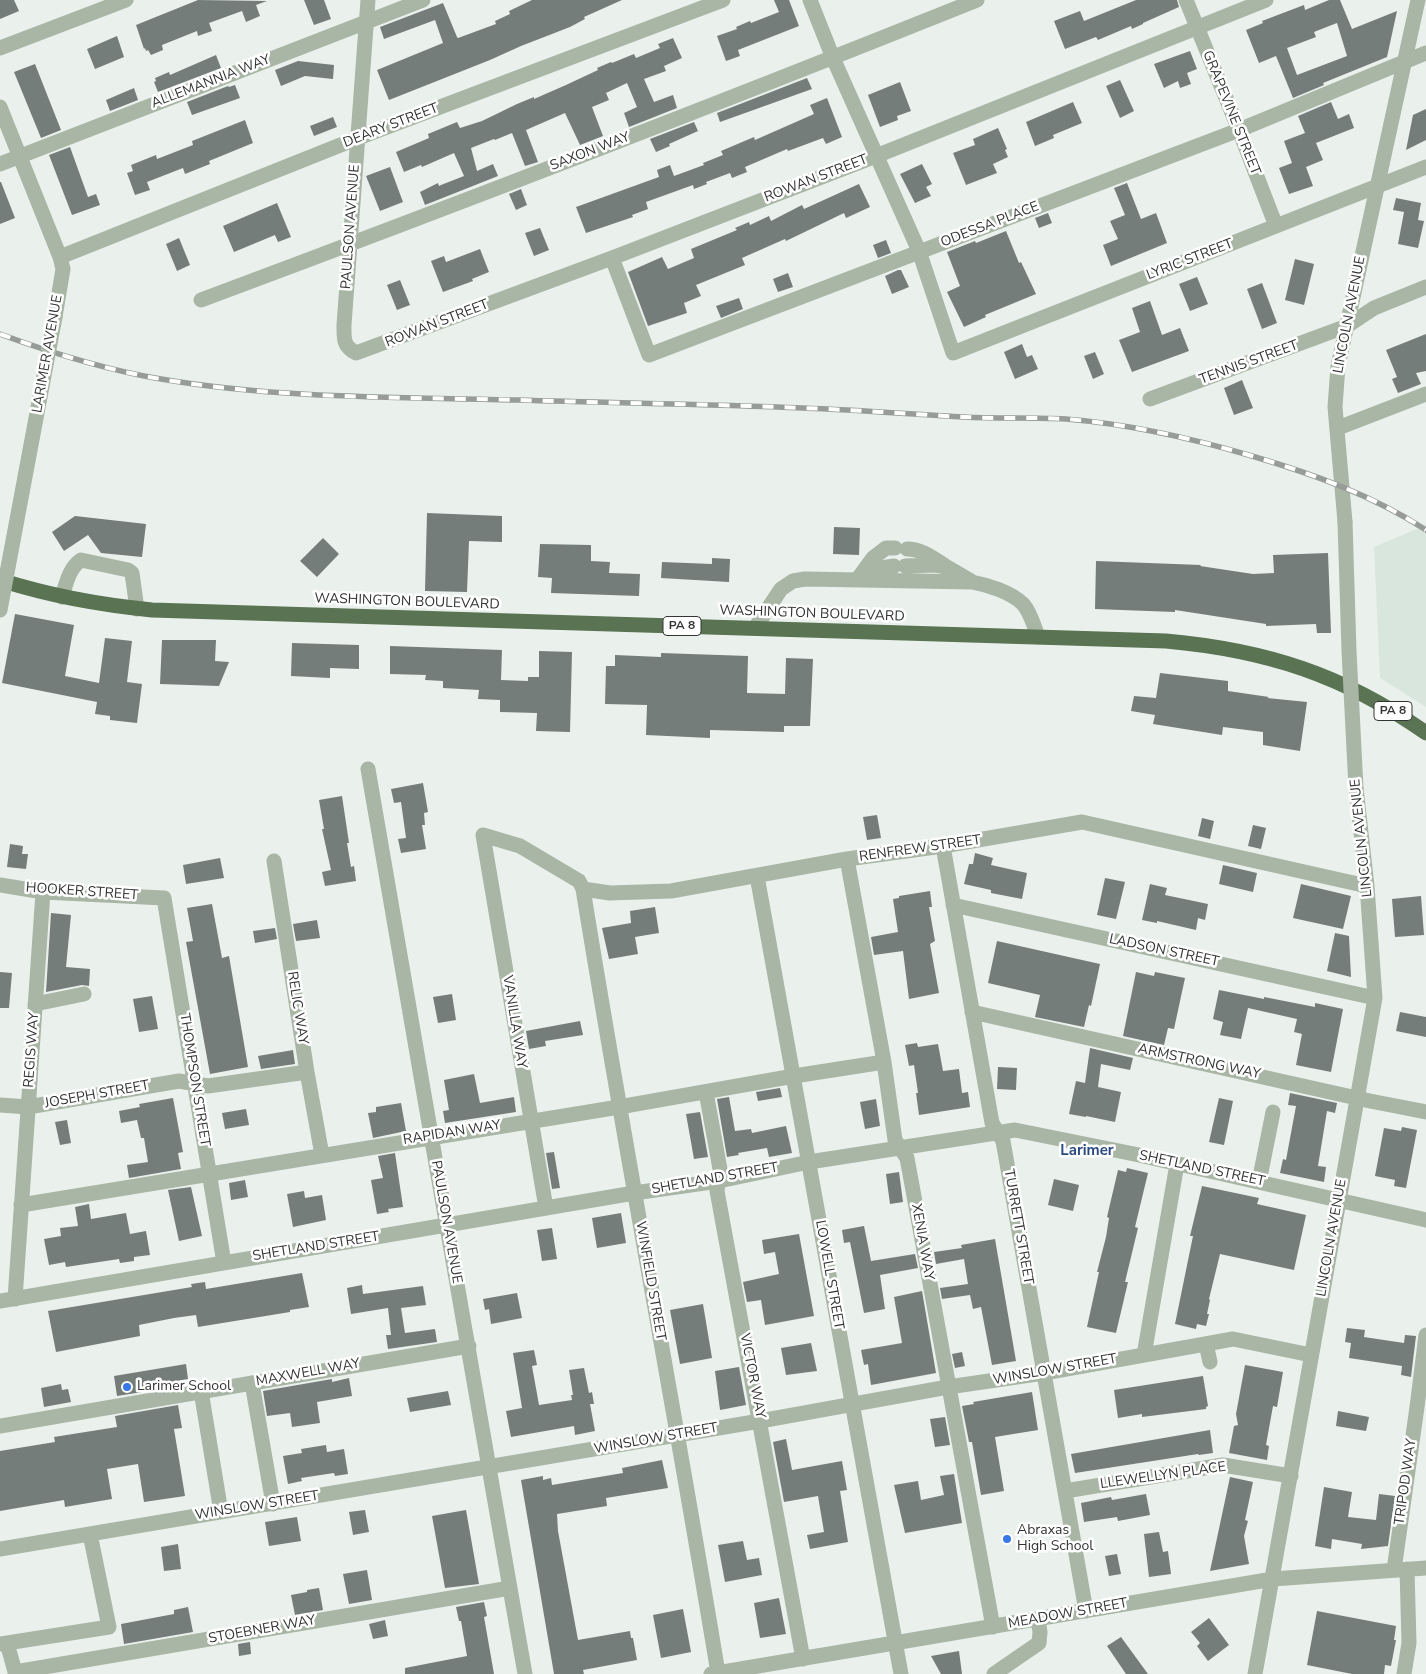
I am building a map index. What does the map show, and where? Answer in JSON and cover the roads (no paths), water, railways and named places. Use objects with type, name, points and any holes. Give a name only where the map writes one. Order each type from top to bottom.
[{"type":"highway","name":"WASHINGTON BOULEVARD","points":[[0,580],[62,597],[137,609],[1174,641],[1228,648],[1291,664],[1374,699],[1426,733]]},
{"type":"street","points":[[0,48],[126,0]]},
{"type":"street","name":"PAULSON AVENUE","points":[[362,352],[356,353],[348,348],[344,337],[368,0]]},
{"type":"street","name":"ALLEMANNIA WAY","points":[[0,164],[19,155],[423,0]]},
{"type":"street","name":"DEARY STREET","points":[[60,257],[358,138],[723,0]]},
{"type":"street","points":[[810,0],[833,58],[919,251]]},
{"type":"street","name":"SAXON WAY","points":[[201,300],[833,58],[977,0]]},
{"type":"street","name":"GRAPEVINE STREET","points":[[1186,0],[1240,130],[1276,226]]},
{"type":"street","name":"ROWAN STREET","points":[[362,352],[876,156],[1266,0]]},
{"type":"street","name":"LINCOLN AVENUE","points":[[1256,1674],[1375,998],[1367,886],[1356,788],[1345,522],[1335,406],[1338,366],[1418,0]]},
{"type":"street","name":"ODESSA PLACE","points":[[612,258],[649,355],[1240,130],[1426,53]]},
{"type":"street","name":"LARIMER AVENUE","points":[[0,107],[60,257],[63,270],[56,317],[0,610]]},
{"type":"street","name":"LYRIC STREET","points":[[919,251],[953,353],[1426,167]]},
{"type":"street","name":"TENNIS STREET","points":[[1150,400],[1347,326],[1374,308],[1426,287]]},
{"type":"street","points":[[1338,428],[1426,394]]},
{"type":"street","points":[[857,580],[873,558],[886,548],[901,548],[913,549],[927,554],[972,582]]},
{"type":"street","points":[[62,597],[70,573],[77,562],[81,560],[128,570],[132,573],[137,609]]},
{"type":"street","points":[[857,580],[875,569],[935,565],[947,567]]},
{"type":"street","points":[[755,628],[781,589],[793,581],[805,579],[972,582],[991,586],[1023,604],[1030,615],[1038,637]]},
{"type":"street","name":"PAULSON AVENUE","points":[[368,769],[430,1137],[469,1346],[525,1674]]},
{"type":"street","name":"RENFREW STREET","points":[[582,889],[610,893],[671,891],[847,859],[943,846],[1082,822],[1367,886]]},
{"type":"street","name":"VANILLA WAY","points":[[546,1208],[483,835],[520,846],[579,880],[582,889]]},
{"type":"street","name":"TURRETT STREET","points":[[943,846],[992,1123],[1003,1141],[1086,1611]]},
{"type":"street","name":"XENIA WAY","points":[[847,859],[884,1062],[894,1140],[907,1158],[993,1627]]},
{"type":"street","name":"RELIC WAY","points":[[274,861],[322,1156]]},
{"type":"street","name":"LOWELL STREET","points":[[757,876],[901,1674]]},
{"type":"street","name":"HOOKER STREET","points":[[0,885],[43,892],[164,898]]},
{"type":"street","name":"WINFIELD STREET","points":[[582,889],[678,1435],[714,1673]]},
{"type":"street","name":"REGIS WAY","points":[[7,1300],[21,1205],[43,892]]},
{"type":"street","name":"THOMPSON STREET","points":[[164,898],[224,1263]]},
{"type":"street","name":"LADSON STREET","points":[[953,905],[1375,998]]},
{"type":"street","points":[[35,1004],[84,994]]},
{"type":"street","name":"ARMSTRONG WAY","points":[[972,1012],[1426,1112]]},
{"type":"street","name":"RAPIDAN WAY","points":[[21,1205],[884,1062]]},
{"type":"street","name":"JOSEPH STREET","points":[[0,1105],[28,1107],[179,1081],[208,1086],[307,1072]]},
{"type":"street","name":"VICTOR WAY","points":[[706,1092],[720,1169],[717,1191],[803,1659]]},
{"type":"street","points":[[1259,1182],[1273,1112]]},
{"type":"street","name":"SHETLAND STREET","points":[[7,1300],[634,1193],[719,1181],[809,1162],[1015,1130],[1339,1199],[1426,1220]]},
{"type":"street","points":[[1144,1355],[1177,1164]]},
{"type":"street","name":"TRIPOD WAY","points":[[1404,1674],[1409,1643],[1400,1570],[1426,1335]]},
{"type":"street","name":"WINSLOW STREET","points":[[0,1550],[760,1421],[948,1387],[1044,1373],[1232,1339],[1312,1355]]},
{"type":"street","points":[[1206,1344],[1210,1362]]},
{"type":"street","name":"MAXWELL WAY","points":[[0,1426],[469,1346]]},
{"type":"street","points":[[252,1383],[273,1504]]},
{"type":"street","points":[[200,1392],[221,1512]]},
{"type":"street","name":"LLEWELLYN PLACE","points":[[1065,1491],[1223,1465],[1291,1476]]},
{"type":"street","points":[[15,1673],[4,1643],[109,1627],[90,1534]]},
{"type":"street","name":"MEADOW STREET","points":[[714,1673],[1273,1579],[1426,1568]]},
{"type":"street","name":"STOEBNER WAY","points":[[15,1673],[510,1588]]},
{"type":"street","points":[[994,1674],[1039,1643],[1038,1619]]},
{"type":"railway","points":[[0,334],[120,371],[205,386],[295,394],[803,408],[977,418],[1066,419],[1113,424],[1206,443],[1297,470],[1385,506],[1426,530]]},
{"type":"place","name":"Larimer School","points":[[127,1387]]},
{"type":"place","name":"Abraxas High School","points":[[1007,1539]]},
{"type":"district","name":"Larimer","points":[[1087,1151]]}]
